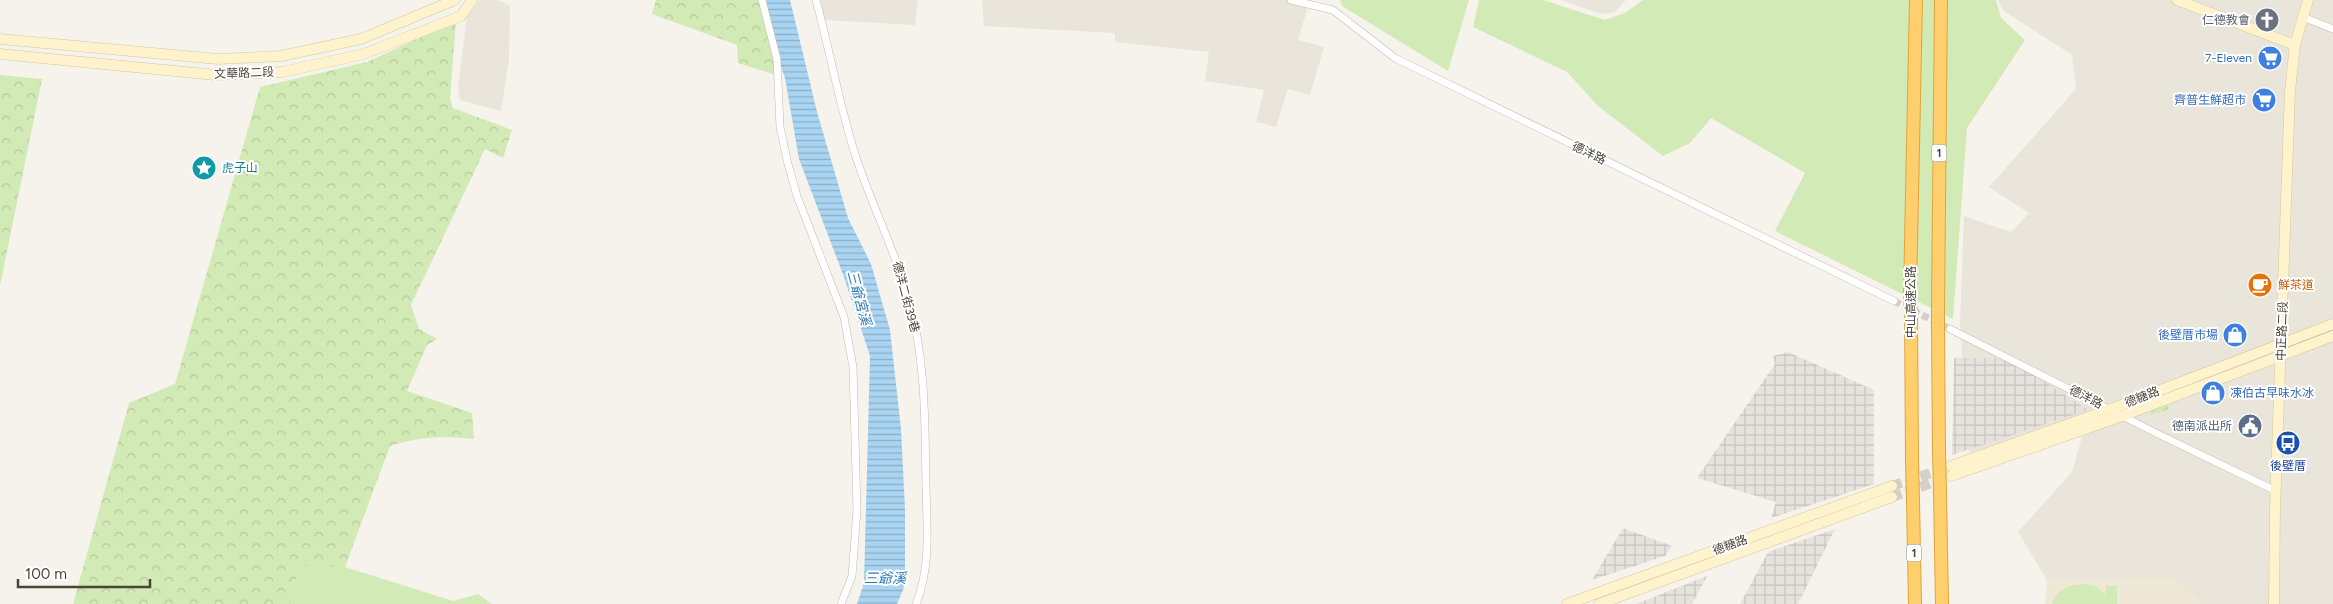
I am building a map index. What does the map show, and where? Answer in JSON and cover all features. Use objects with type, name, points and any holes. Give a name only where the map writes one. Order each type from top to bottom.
[{"type":"highway","name":"中山高速公路","points":[[1916,0],[1910,293],[1916,604]]},
{"type":"highway","name":"1","points":[[1941,0],[1938,307],[1944,328],[1939,452],[1942,604]]},
{"type":"street","name":"文華路二段","points":[[0,39],[218,59],[281,56],[361,38],[455,0]]},
{"type":"street","name":"文華路二段","points":[[0,54],[216,75],[282,72],[364,54],[461,16],[472,0]]},
{"type":"street","points":[[762,0],[777,58],[780,127],[788,164],[797,196],[844,317],[853,367],[857,510],[852,576],[842,604]]},
{"type":"street","name":"德洋二街39巷","points":[[816,0],[852,144],[865,183],[895,254],[909,300],[918,343],[925,426],[927,545],[925,574],[916,604]]},
{"type":"street","name":"德洋路","points":[[1291,0],[1333,10],[1395,58],[1894,301]]},
{"type":"street","points":[[2177,0],[2295,45]]},
{"type":"street","name":"中正路二段","points":[[2274,604],[2287,139],[2291,66],[2308,0]]},
{"type":"street","points":[[2303,16],[2333,29]]},
{"type":"street","name":"德糖路","points":[[2333,324],[1951,471],[2122,416],[2333,336]]},
{"type":"street","name":"德洋路","points":[[1944,328],[2276,491]]},
{"type":"street","name":"德糖路","points":[[1567,604],[1892,486]]},
{"type":"street","name":"德糖路","points":[[1599,604],[1892,497]]},
{"type":"shaded area","points":[[480,0],[498,0],[510,6],[509,59],[501,111],[460,100],[458,87],[467,16]]},
{"type":"shaded area","points":[[820,0],[918,0],[915,25],[825,20]]},
{"type":"shaded area","points":[[982,0],[1310,0],[1298,40],[1324,47],[1310,95],[1288,89],[1276,127],[1256,122],[1264,90],[1205,81],[1209,52],[1115,42],[1115,33],[984,26]]},
{"type":"shaded area","points":[[1561,0],[1626,0],[1615,12],[1601,14]]},
{"type":"shaded area","points":[[1998,0],[2333,0],[2333,604],[2047,604],[2048,582],[2018,532],[2072,472],[2084,430],[1970,456],[1960,326],[1964,216],[2011,232],[2029,213],[1989,187],[2076,89],[2072,55],[2004,11]]},
{"type":"shaded area","points":[[1788,352],[1874,390],[1874,484],[1771,518],[1776,502],[1697,478],[1775,364],[1773,356]]},
{"type":"shaded area","points":[[1954,358],[2008,358],[2088,410],[1952,455]]},
{"type":"shaded area","points":[[1623,528],[1672,546],[1665,556],[1592,580]]},
{"type":"shaded area","points":[[1835,529],[1798,604],[1740,604],[1768,552]]},
{"type":"shaded area","points":[[1707,576],[1692,604],[1636,604]]},
{"type":"shaded area","points":[[2171,578],[2204,604],[2045,604],[2047,579]]},
{"type":"green space","points":[[656,0],[760,0],[775,60],[776,75],[738,63],[737,45],[652,14]]},
{"type":"green space","points":[[1340,0],[1469,0],[1448,71],[1342,6]]},
{"type":"green space","points":[[1479,0],[1543,0],[1605,20],[1625,13],[1643,0],[1996,0],[2001,18],[2025,40],[1967,128],[1953,319],[1775,231],[1805,173],[1711,118],[1690,143],[1663,156],[1598,106],[1567,72],[1473,27]]},
{"type":"green space","points":[[456,21],[450,99],[453,108],[512,130],[503,158],[485,149],[411,305],[419,329],[437,339],[427,345],[407,391],[472,413],[474,439],[432,438],[412,440],[390,446],[345,567],[299,566],[290,604],[73,604],[129,403],[175,384],[260,87],[367,62]]},
{"type":"green space","points":[[0,75],[42,79],[0,286]]},
{"type":"green space","points":[[2166,404],[2170,409],[2150,415],[2152,409]]},
{"type":"green space","points":[[299,566],[345,567],[453,601],[478,594],[492,604],[290,604]]},
{"type":"green space","points":[[2085,584],[2096,586],[2105,595],[2106,586],[2117,586],[2117,604],[2052,604],[2057,594],[2065,588]]},
{"type":"water","name":"三爺溪","points":[[765,0],[790,0],[817,112],[848,218],[871,264],[890,330],[901,429],[905,509],[905,585],[897,604],[857,604],[864,583],[870,356],[844,277],[799,159],[785,78],[779,61]]},
{"type":"tunnel","points":[[1894,301],[1950,329]]},
{"type":"tunnel","points":[[1892,486],[1951,466]]},
{"type":"tunnel","points":[[1892,497],[1951,476]]},
{"type":"place","name":"仁德教會","points":[[2267,20]]},
{"type":"place","name":"7-Eleven","points":[[2270,58]]},
{"type":"place","name":"齊普生鮮超市","points":[[2264,100]]},
{"type":"place","name":"虎子山","points":[[204,168]]},
{"type":"place","name":"鮮茶道","points":[[2260,285]]},
{"type":"place","name":"後壁厝市場","points":[[2235,335]]},
{"type":"place","name":"凍伯古早味水冰","points":[[2213,393]]},
{"type":"place","name":"德南派出所","points":[[2250,426]]},
{"type":"place","name":"後壁厝","points":[[2288,443]]},
{"type":"water label","name":"三爺宮溪","points":[[859,298]]}]
